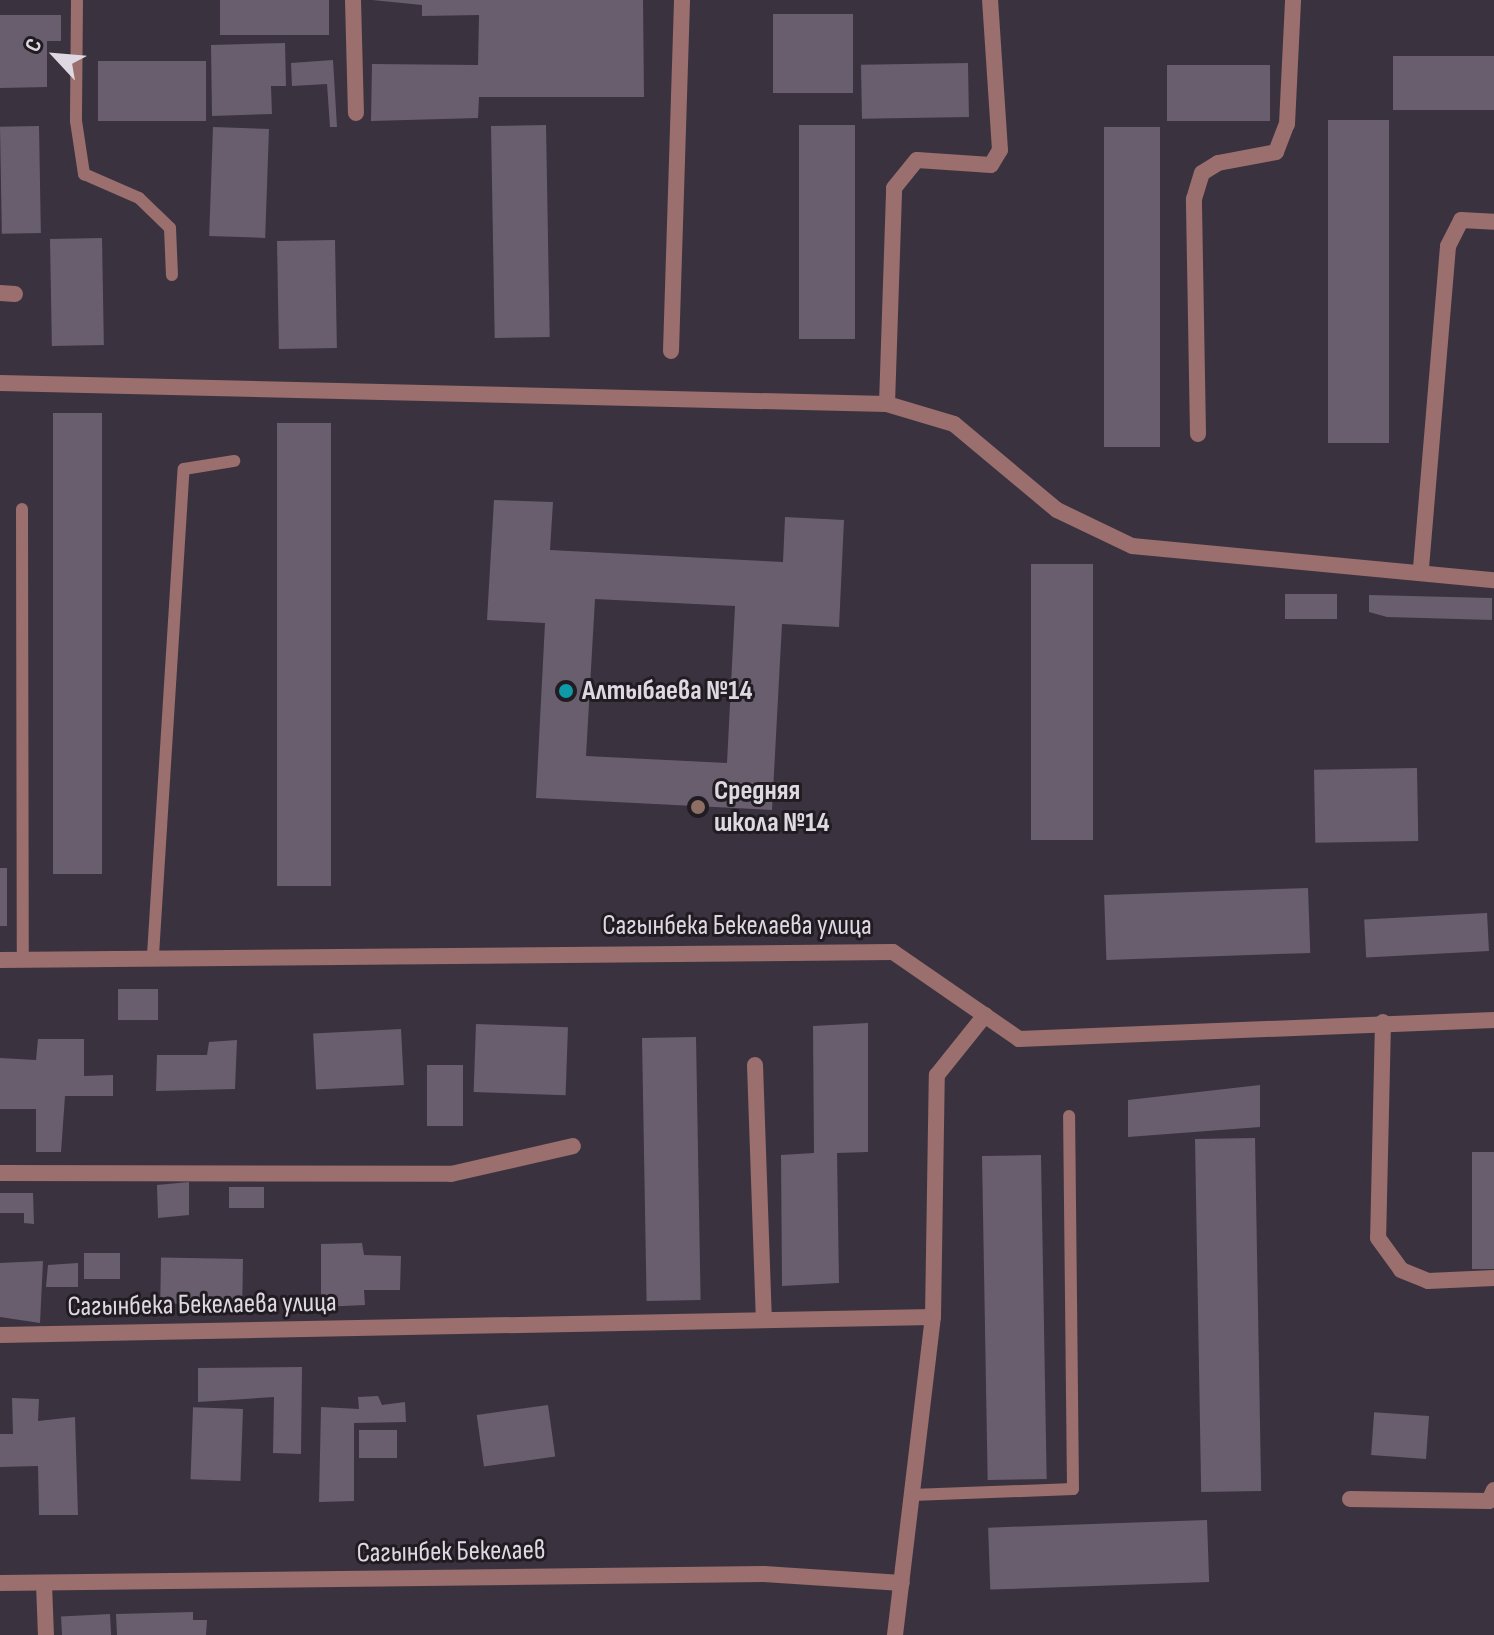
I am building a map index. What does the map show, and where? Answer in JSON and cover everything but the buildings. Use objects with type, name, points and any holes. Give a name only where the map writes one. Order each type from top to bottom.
[{"type":"street","points":[[353,0],[356,113]]},
{"type":"street","points":[[671,351],[682,0]]},
{"type":"street","points":[[887,404],[894,188],[917,160],[991,165],[1000,150],[990,0]]},
{"type":"street","points":[[1198,434],[1194,199],[1202,173],[1218,163],[1276,152],[1287,124],[1293,0]]},
{"type":"street","points":[[1421,568],[1448,246],[1461,220],[1494,222]]},
{"type":"street","points":[[0,383],[887,404],[954,424],[1057,510],[1132,546],[1421,568],[1494,580]]},
{"type":"street","name":"Сагынбека Бекелаева улица","points":[[0,960],[153,955],[893,952],[1019,1039],[1383,1022],[1494,1020]]},
{"type":"street","points":[[895,1635],[933,1317],[937,1075],[985,1015]]},
{"type":"street","points":[[1383,1022],[1378,1238],[1401,1270],[1428,1281],[1494,1278]]},
{"type":"street","points":[[755,1065],[764,1320]]},
{"type":"street","points":[[0,1173],[451,1174],[573,1146]]},
{"type":"street","name":"Сагынбека Бекелаева улица","points":[[0,1335],[933,1317]]},
{"type":"street","points":[[1350,1499],[1489,1501],[1494,1490]]},
{"type":"street","name":"Сагынбек Бекелаев","points":[[0,1583],[764,1574],[902,1583]]},
{"type":"street","points":[[44,1584],[46,1635]]},
{"type":"lane","points":[[77,0],[76,121],[84,174],[139,198],[170,228],[172,275]]},
{"type":"lane","points":[[153,955],[184,469],[234,461]]},
{"type":"lane","points":[[22,509],[23,959]]},
{"type":"lane","points":[[912,1495],[1073,1489],[1069,1116]]},
{"type":"place","name":"Алтыбаева №14","points":[[566,691]]},
{"type":"place","name":"Средняя школа №14","points":[[698,807]]}]
